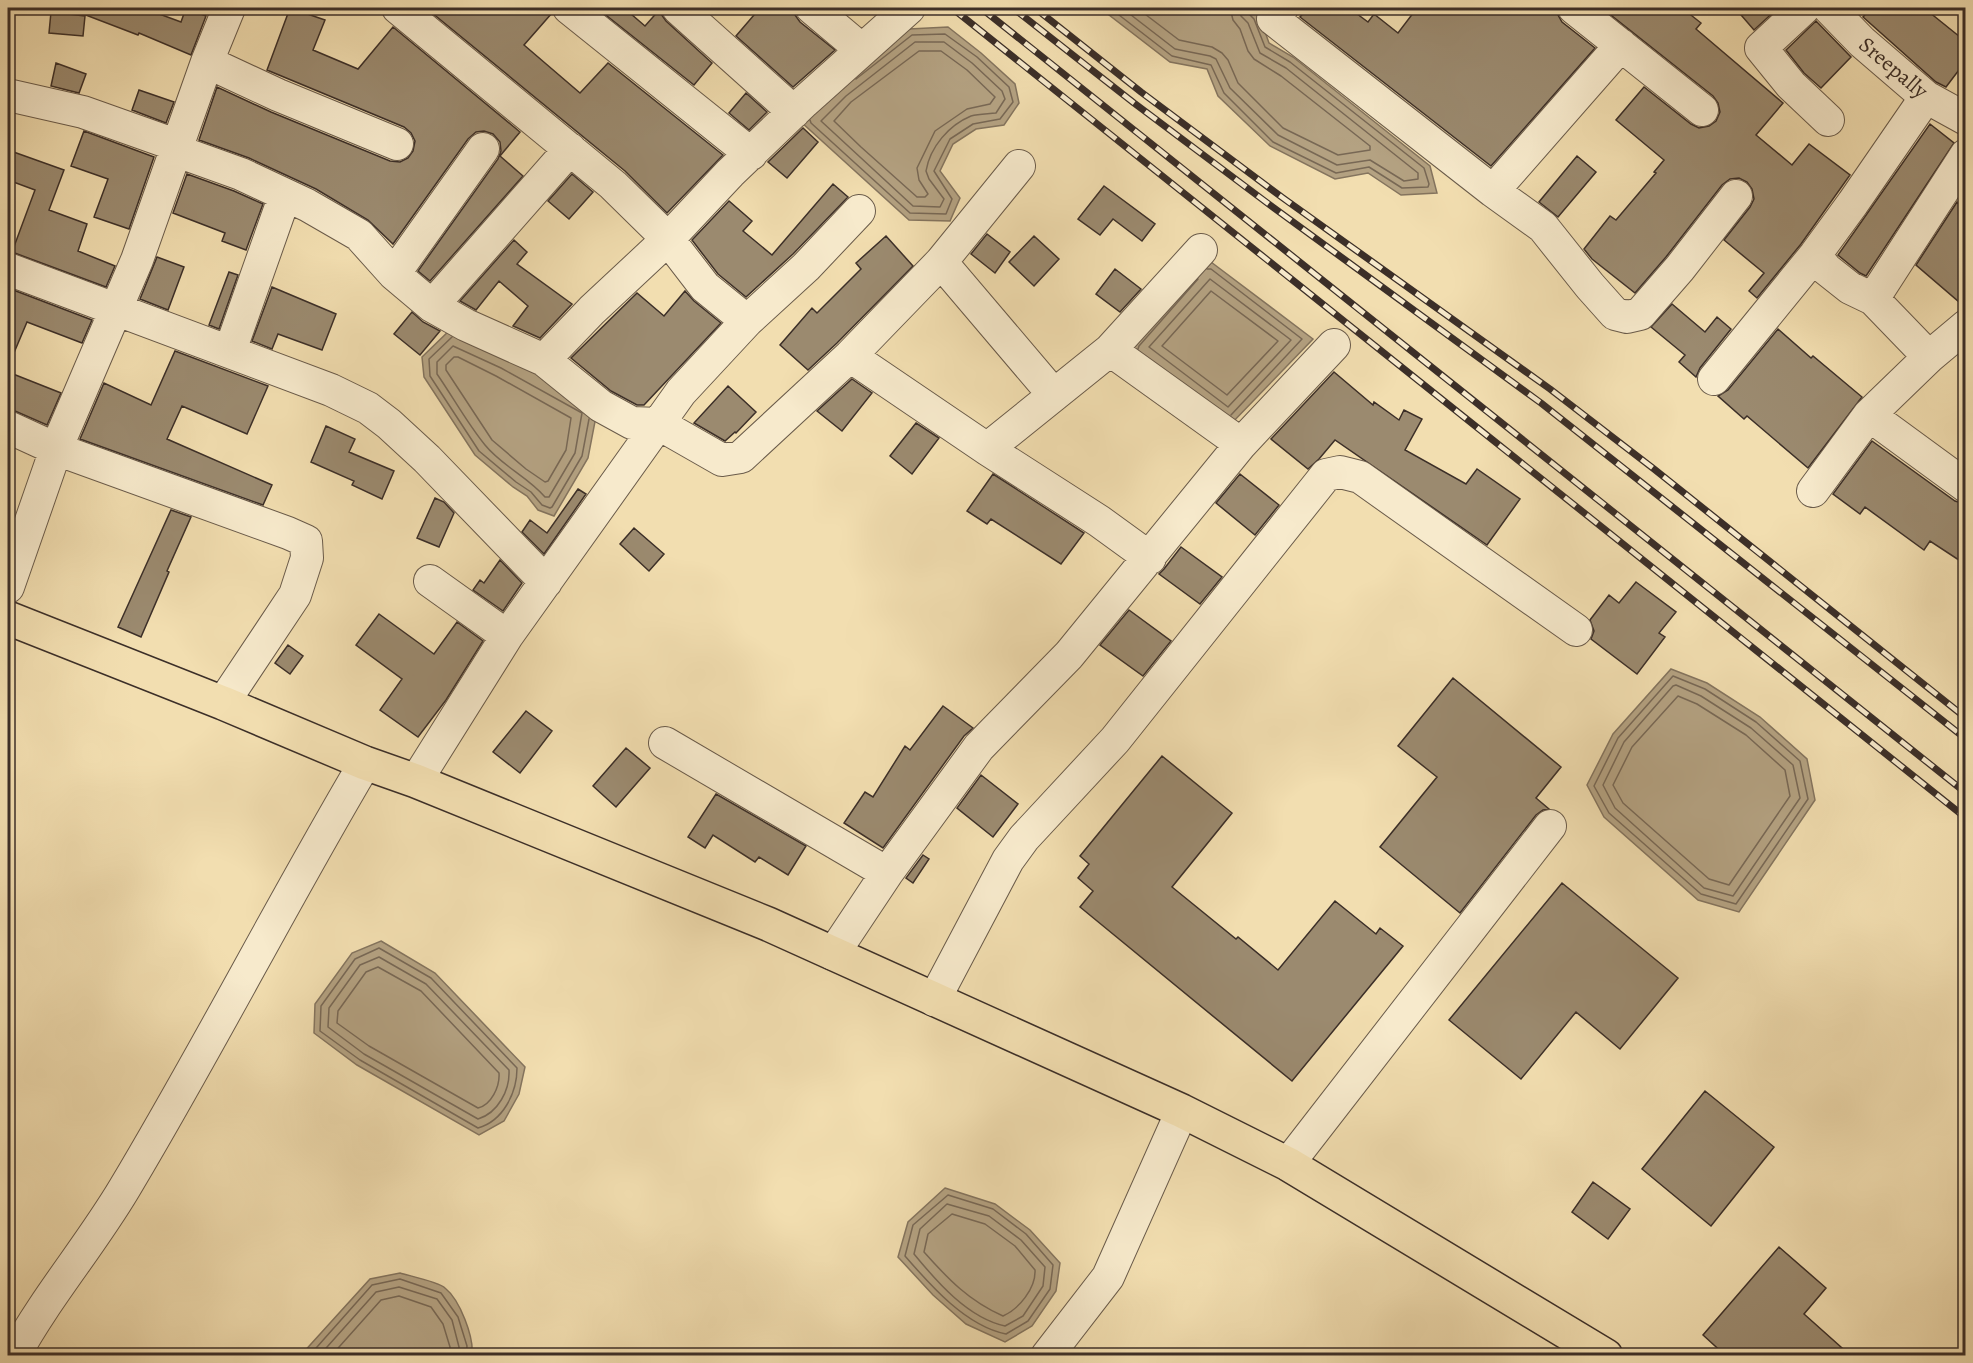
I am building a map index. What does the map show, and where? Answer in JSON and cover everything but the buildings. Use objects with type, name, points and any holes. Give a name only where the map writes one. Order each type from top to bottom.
[{"type":"main road","points":[[8,618],[224,703],[365,763],[416,781],[768,924],[1182,1111],[1288,1164],[1606,1356]]},
{"type":"street","points":[[398,8],[613,185],[668,239],[705,287],[747,321]]},
{"type":"street","points":[[568,8],[751,154]]},
{"type":"street","points":[[678,8],[794,112]]},
{"type":"street","points":[[812,8],[862,50]]},
{"type":"street","points":[[544,360],[794,112],[909,8]]},
{"type":"street","points":[[1574,8],[1702,110]]},
{"type":"street","points":[[1804,8],[1761,48],[1791,85],[1828,120]]},
{"type":"street","name":"Sreepally","points":[[1829,8],[1862,42],[1926,97],[1965,119]]},
{"type":"street","points":[[8,587],[56,449],[118,309],[137,260],[177,151],[224,9]]},
{"type":"street","points":[[1271,11],[1493,191],[1544,227],[1615,314],[1627,317],[1640,314],[1680,268],[1736,196]]},
{"type":"street","points":[[1493,191],[1621,45]]},
{"type":"street","points":[[207,62],[397,144]]},
{"type":"street","points":[[8,95],[83,112],[173,144],[177,151],[241,174],[307,205],[359,235],[394,274],[432,306],[466,325],[544,360],[601,406],[632,423],[659,424],[722,460],[741,457],[850,356],[941,262],[1020,166]]},
{"type":"street","points":[[1714,379],[1815,255],[1926,97]]},
{"type":"street","points":[[394,274],[483,149]]},
{"type":"street","points":[[432,306],[570,149]]},
{"type":"street","points":[[1873,299],[1965,155]]},
{"type":"street","points":[[230,351],[285,195]]},
{"type":"street","points":[[416,781],[507,636],[681,392],[747,321],[806,267],[860,211]]},
{"type":"street","points":[[987,449],[1110,350],[1202,250]]},
{"type":"street","points":[[1815,255],[1827,269],[1850,288],[1873,299],[1929,357]]},
{"type":"street","points":[[941,262],[1054,395]]},
{"type":"street","points":[[8,269],[230,351],[331,390],[368,408],[427,459],[546,582]]},
{"type":"street","points":[[1813,491],[1869,415],[1965,326]]},
{"type":"street","points":[[833,954],[887,873],[979,747],[1069,655],[1241,444],[1334,345]]},
{"type":"street","points":[[1110,350],[1241,444]]},
{"type":"street","points":[[850,356],[987,449],[1099,521],[1150,558]]},
{"type":"street","points":[[1869,415],[1965,486]]},
{"type":"street","points":[[8,428],[56,449],[288,532],[306,541],[307,558],[295,595],[224,703]]},
{"type":"street","points":[[934,1000],[1008,860],[1019,845],[1115,740],[1326,475],[1340,472],[1360,477],[1576,630]]},
{"type":"street","points":[[430,581],[507,636]]},
{"type":"street","points":[[665,743],[887,873]]},
{"type":"street","points":[[14,1356],[33,1322],[122,1191],[228,1008],[313,851],[365,763]]},
{"type":"street","points":[[1288,1164],[1550,826]]},
{"type":"street","points":[[1047,1356],[1108,1276],[1182,1111]]},
{"type":"water","points":[[1100,8],[1250,8],[1259,15],[1269,43],[1293,57],[1430,166],[1437,193],[1401,195],[1368,173],[1335,179],[1270,146],[1218,96],[1207,69],[1170,62]]},
{"type":"water","points":[[948,27],[1015,84],[1019,103],[1004,125],[976,129],[953,144],[940,171],[960,198],[950,221],[909,220],[800,121],[909,29]]},
{"type":"water","points":[[1207,259],[1313,339],[1229,426],[1128,349]]},
{"type":"water","points":[[451,329],[598,406],[588,458],[554,516],[538,510],[527,496],[475,455],[424,377],[422,357]]},
{"type":"water","points":[[1671,669],[1707,683],[1760,717],[1807,759],[1815,800],[1739,912],[1698,900],[1604,817],[1587,785],[1613,734]]},
{"type":"water","points":[[381,941],[435,973],[525,1067],[519,1094],[504,1121],[479,1135],[357,1065],[314,1033],[315,1004],[352,953]]},
{"type":"water","points":[[945,1188],[995,1204],[1030,1230],[1060,1263],[1056,1291],[1032,1326],[1005,1342],[966,1324],[933,1295],[898,1257],[908,1222]]},
{"type":"water","points":[[400,1273],[437,1284],[451,1294],[465,1319],[471,1339],[472,1355],[301,1355],[370,1279]]},
{"type":"railway","points":[[952,8],[1966,818]]},
{"type":"railway","points":[[981,8],[1966,793]]},
{"type":"railway","points":[[1013,8],[1134,103],[1274,208],[1541,403],[1966,739]]},
{"type":"railway","points":[[1035,8],[1141,92],[1283,198],[1550,389],[1966,718]]}]
